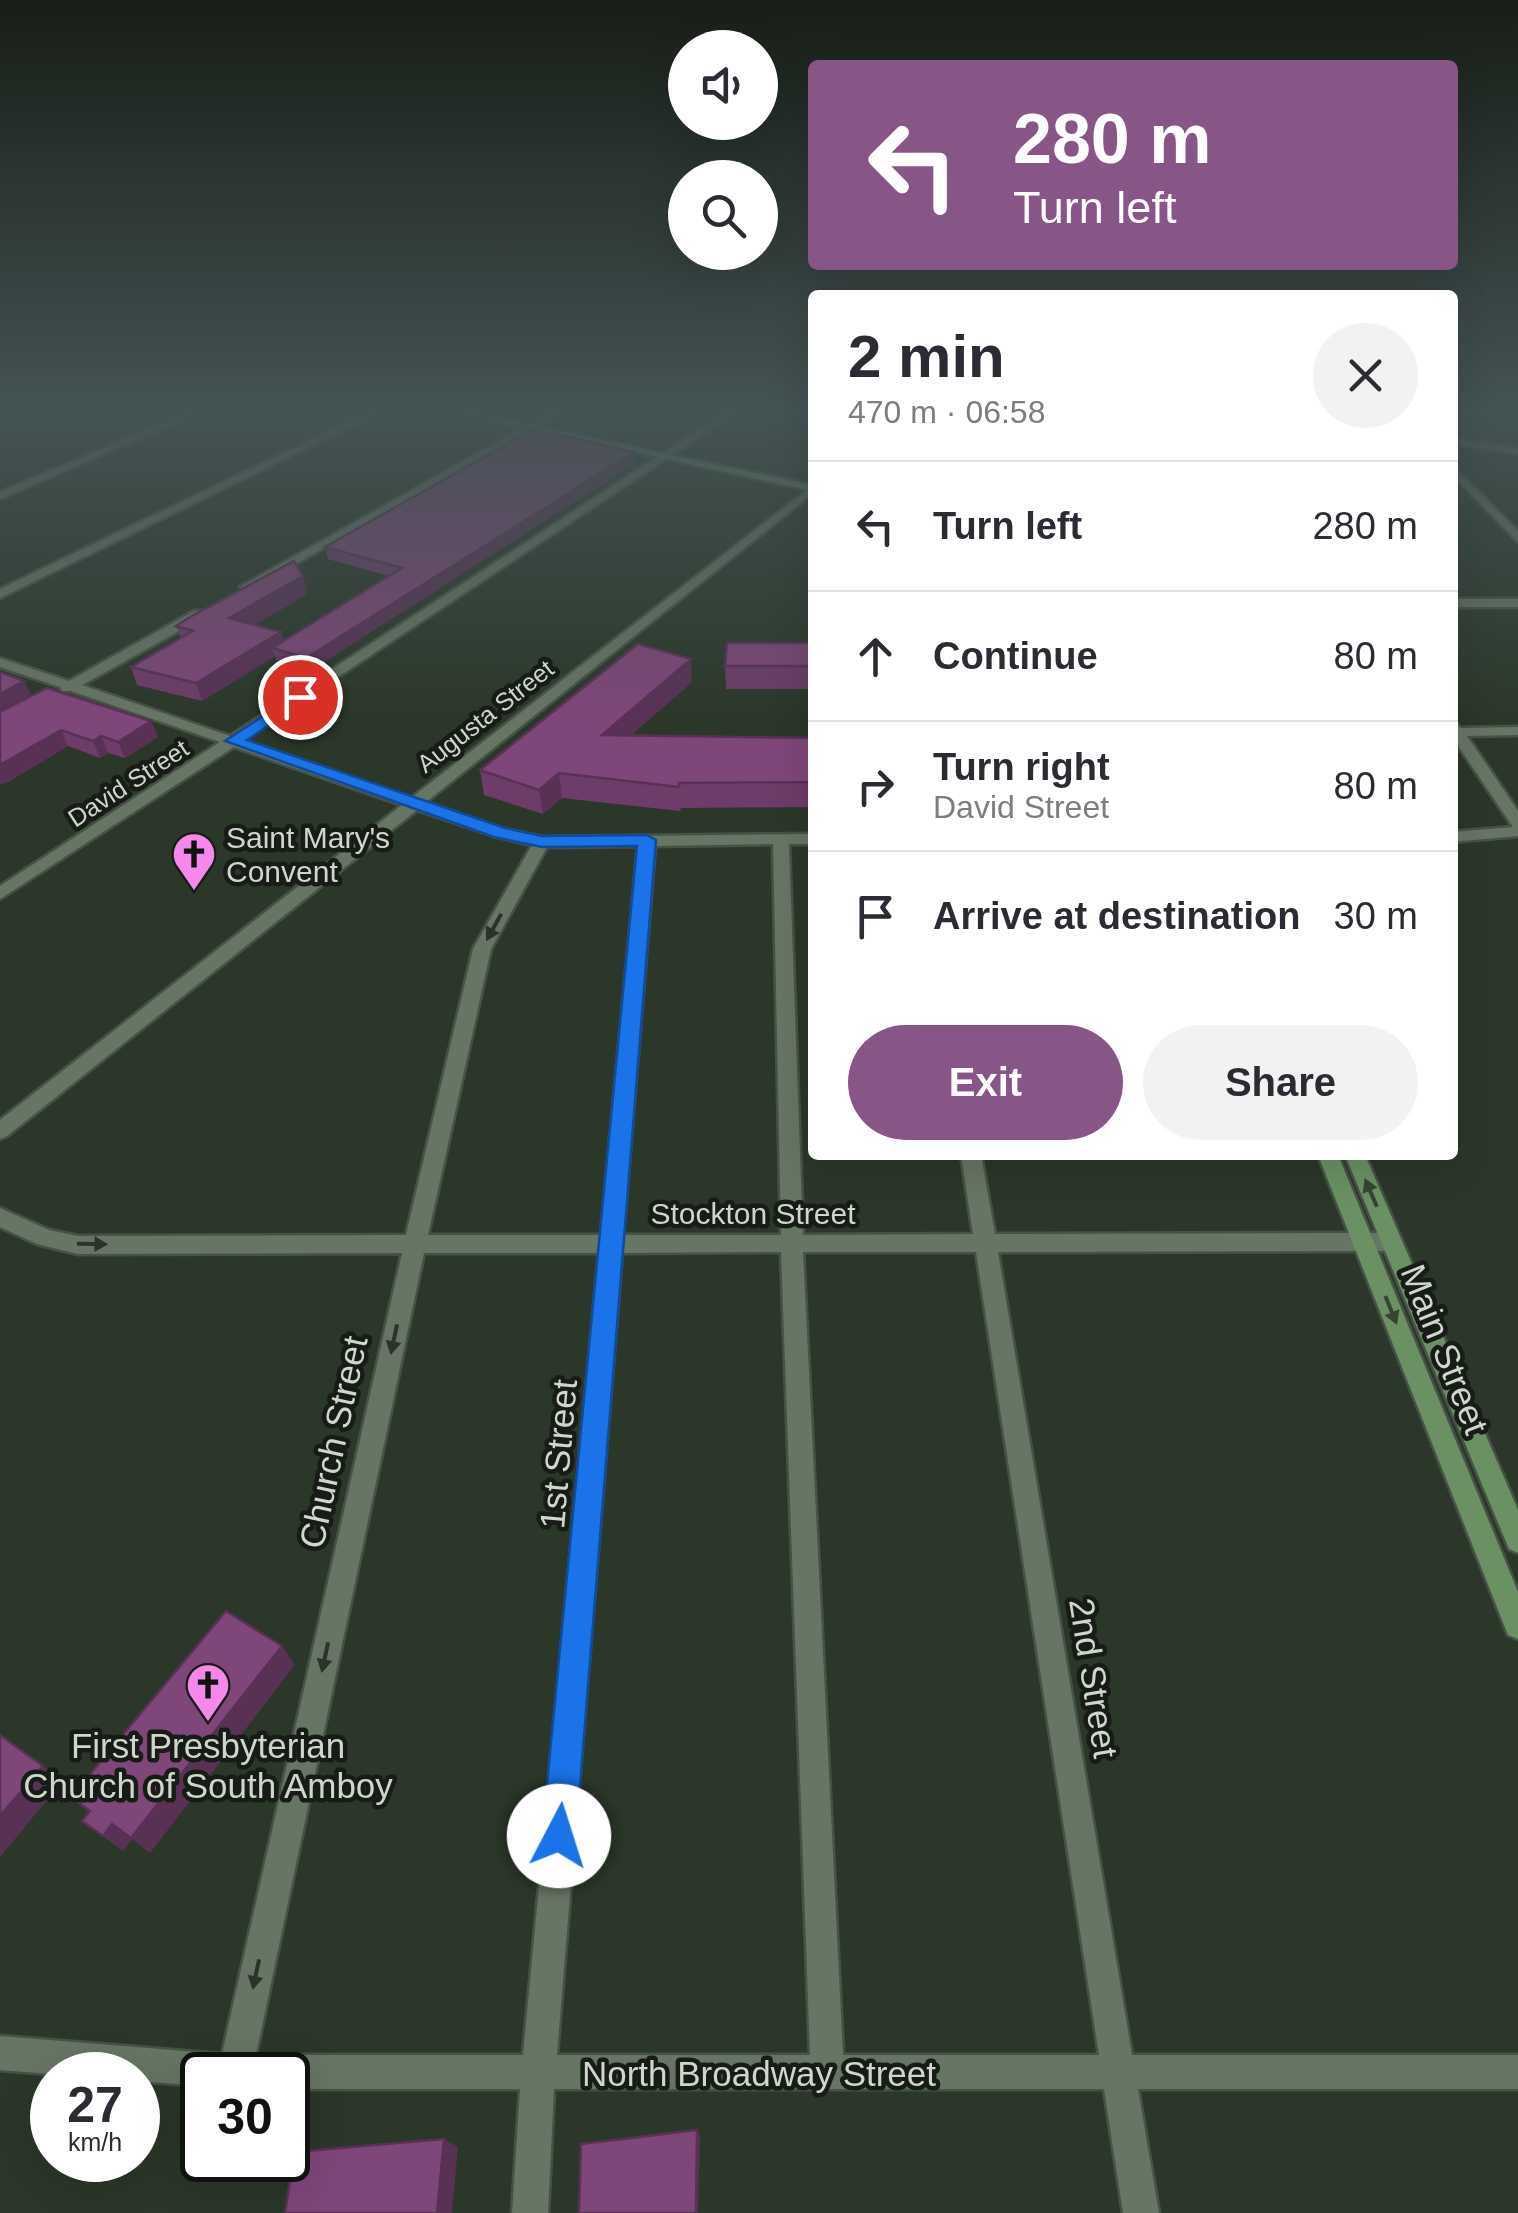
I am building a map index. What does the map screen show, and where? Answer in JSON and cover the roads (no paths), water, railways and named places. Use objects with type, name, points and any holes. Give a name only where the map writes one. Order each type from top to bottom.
[{"type":"main road","name":"Main Street","points":[[1330,1160],[1518,1626]]},
{"type":"main road","name":"Main Street","points":[[1357,1160],[1518,1540]]},
{"type":"street","points":[[0,594],[163,515]]},
{"type":"street","points":[[224,599],[373,515]]},
{"type":"street","name":"David Street","points":[[0,894],[573,515]]},
{"type":"street","name":"Augusta Street","points":[[0,1131],[778,515]]},
{"type":"street","points":[[1497,515],[1518,538]]},
{"type":"street","points":[[1458,603],[1518,603]]},
{"type":"street","points":[[64,689],[207,609]]},
{"type":"street","points":[[0,662],[64,689],[234,741],[500,833],[542,842],[808,840]]},
{"type":"street","points":[[1458,729],[1518,732]]},
{"type":"street","points":[[1458,734],[1518,824]]},
{"type":"street","points":[[1458,836],[1518,831]]},
{"type":"street","name":"1st Street","points":[[530,2213],[538,2074],[647,840]]},
{"type":"street","points":[[781,840],[792,1244],[827,2070]]},
{"type":"street","name":"Church Street","points":[[239,2052],[414,1244],[482,949],[542,842]]},
{"type":"street","name":"2nd Street","points":[[972,1160],[1141,2213]]},
{"type":"street","name":"Stockton Street","points":[[0,1217],[45,1238],[78,1245],[1391,1242]]},
{"type":"street","name":"North Broadway Street","points":[[0,2053],[180,2068]]},
{"type":"street","name":"North Broadway Street","points":[[310,2072],[1518,2072]]},
{"type":"place","name":"Saint Mary's Convent","points":[[194,892]]},
{"type":"place","name":"First Presbyterian Church of South Amboy","points":[[208,1723]]}]
